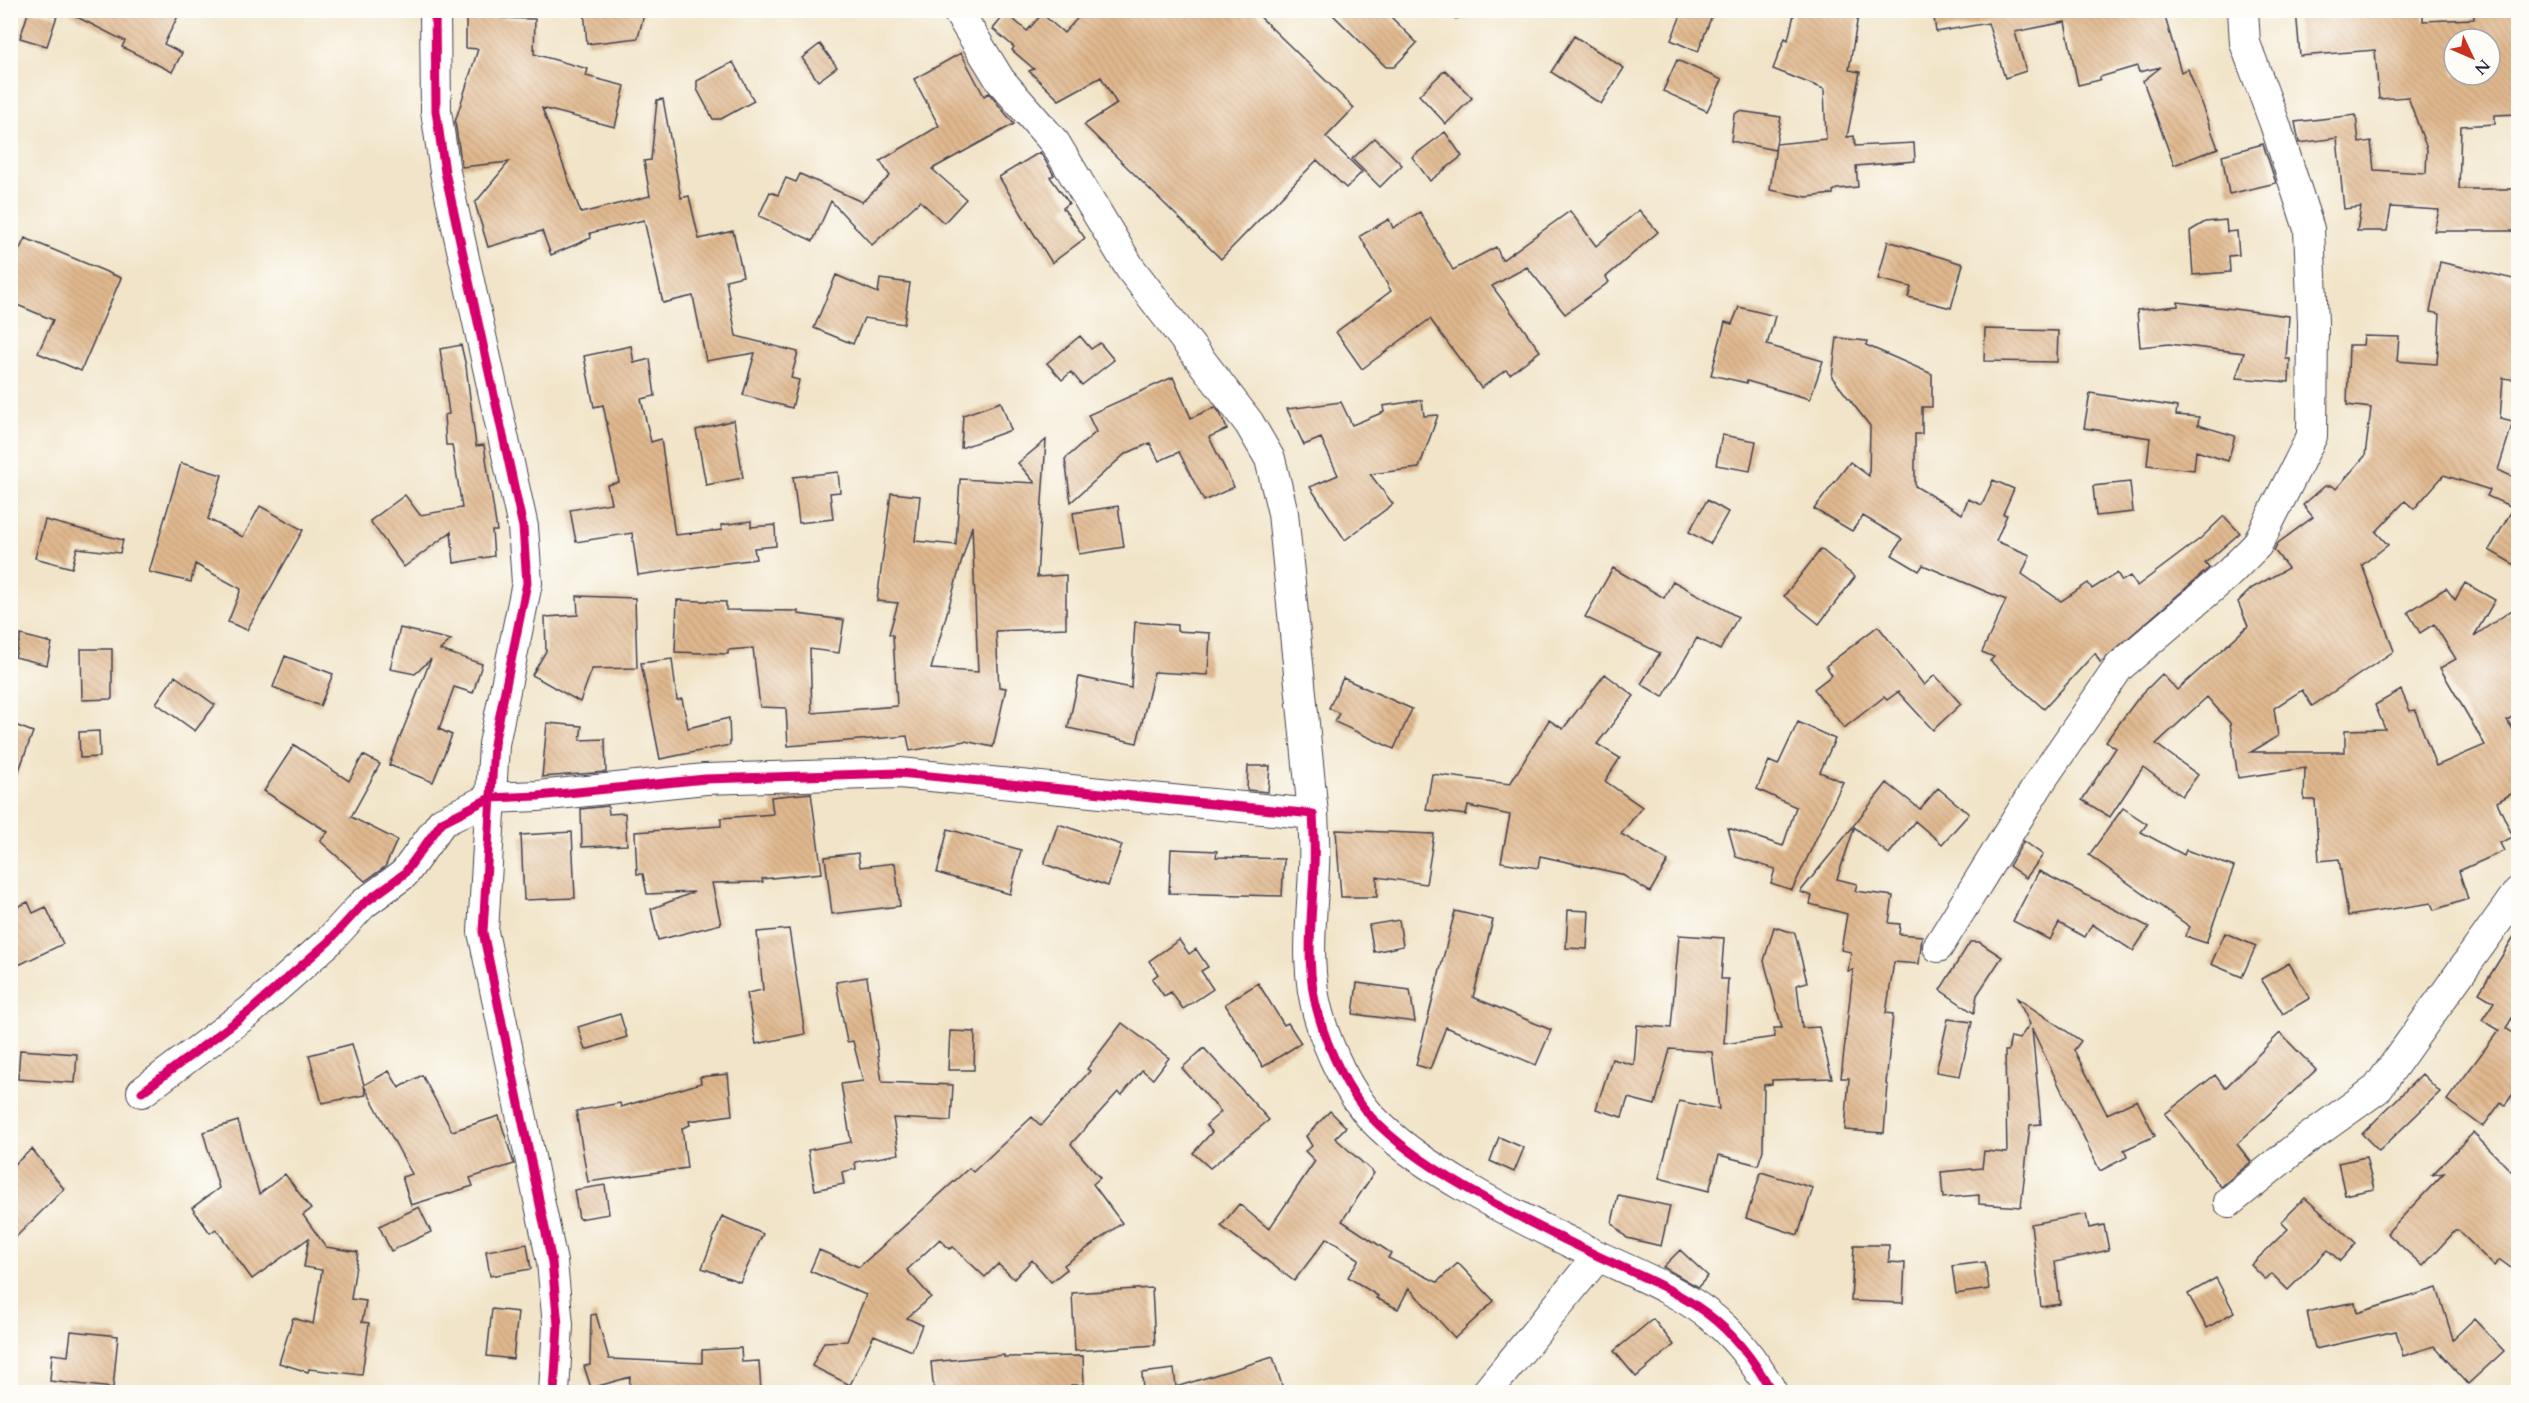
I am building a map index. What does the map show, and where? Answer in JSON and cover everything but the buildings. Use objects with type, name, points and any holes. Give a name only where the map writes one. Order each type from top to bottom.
[{"type":"street","points":[[435,10],[436,111],[445,172],[523,527],[527,583],[494,744],[483,932],[552,1262],[558,1325],[554,1392]]},
{"type":"street","points":[[957,10],[1000,80],[1055,142],[1130,268],[1249,423],[1270,459],[1284,513],[1313,814],[1314,867],[1309,958],[1319,1016],[1346,1082],[1371,1117],[1409,1148],[1461,1184],[1598,1256],[1667,1287],[1712,1316],[1738,1341],[1772,1392]]},
{"type":"street","points":[[1938,947],[2042,779],[2119,667],[2228,574],[2257,545],[2312,436],[2313,323],[2309,229],[2275,124],[2245,43],[2243,10]]},
{"type":"street","points":[[142,1092],[250,1011],[328,942],[363,904],[404,874],[442,822],[490,798],[538,796],[705,779],[900,773],[1313,814]]},
{"type":"street","points":[[2229,1202],[2303,1142],[2377,1089],[2518,892]]},
{"type":"street","points":[[1487,1392],[1598,1256]]},
{"type":"cycle path","points":[[435,10],[436,111],[445,172],[523,527],[527,583],[494,744],[483,932],[552,1262],[558,1325],[554,1392]]},
{"type":"cycle path","points":[[142,1092],[250,1011],[328,942],[363,904],[404,874],[442,822],[490,798],[538,796],[705,779],[900,773],[1313,814],[1314,861],[1310,962],[1314,999],[1334,1056],[1362,1106],[1393,1138],[1447,1177],[1510,1212],[1677,1294],[1698,1307],[1737,1341],[1755,1364],[1772,1392]]}]
